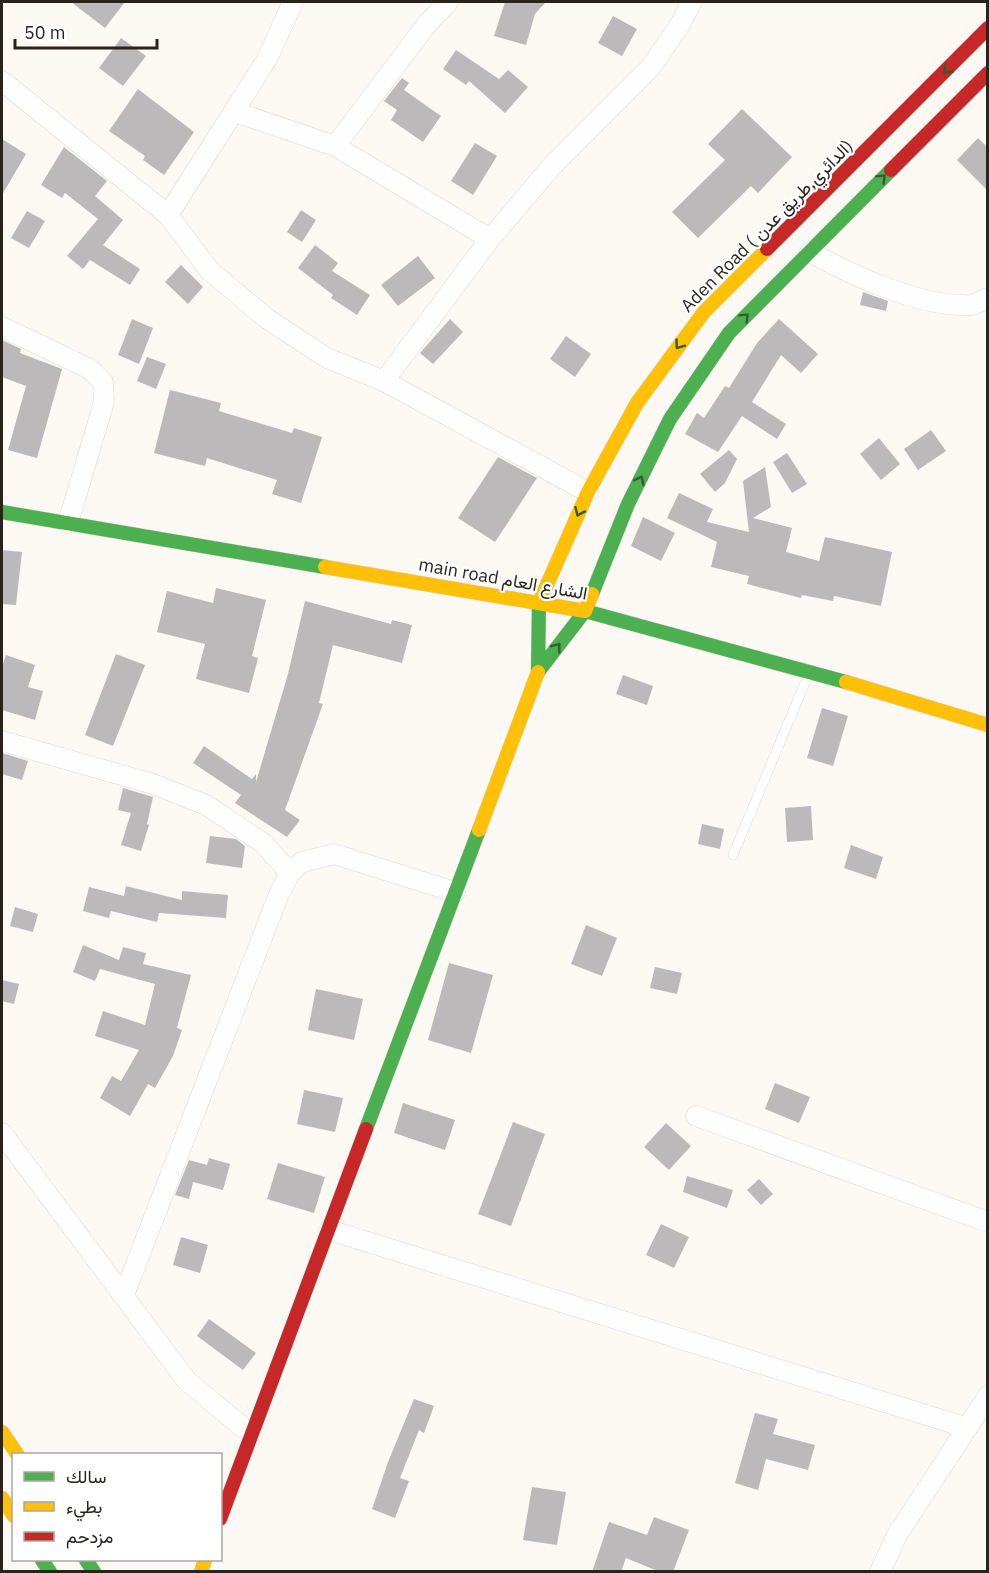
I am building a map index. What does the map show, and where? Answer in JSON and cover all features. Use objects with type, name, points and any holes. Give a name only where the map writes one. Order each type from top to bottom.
[{"type":"main road","name":"Aden Road ( الدائري,طريق عدن)","points":[[538,672],[585,611],[627,504],[716,322],[810,252],[929,110],[987,28]]},
{"type":"main road","name":"Aden Road ( الدائري,طريق عدن)","points":[[539,603],[588,492],[637,403],[929,110],[987,73]]},
{"type":"main road","name":"main road الشارع العام","points":[[2,512],[585,611],[810,671],[987,725]]},
{"type":"main road","points":[[222,1514],[538,672],[539,603]]},
{"type":"main road","points":[[2,1431],[16,1453]]},
{"type":"main road","points":[[2,1498],[12,1513]]},
{"type":"street","points":[[168,215],[267,59],[293,2]]},
{"type":"street","points":[[335,146],[427,24],[448,2]]},
{"type":"street","points":[[384,381],[490,239],[552,166],[651,67],[679,26],[692,2]]},
{"type":"street","points":[[2,81],[168,215],[209,270],[266,318],[327,358],[384,381],[588,492]]},
{"type":"street","points":[[235,112],[335,146],[490,239]]},
{"type":"street","points":[[810,252],[844,271],[916,298],[972,305],[987,298]]},
{"type":"street","points":[[2,327],[90,369],[103,382],[104,402],[68,523]]},
{"type":"street","points":[[2,741],[153,784],[206,805],[263,843],[290,873]]},
{"type":"street","points":[[124,1295],[274,905],[290,873],[302,862],[334,854],[455,892]]},
{"type":"street","points":[[696,1116],[987,1222]]},
{"type":"street","points":[[2,1133],[187,1381],[252,1436]]},
{"type":"street","points":[[329,1230],[965,1427]]},
{"type":"street","points":[[880,1572],[897,1535],[987,1396]]},
{"type":"lane","points":[[733,855],[810,671]]},
{"type":"building","points":[[71,2],[125,2],[105,28]]},
{"type":"building","points":[[505,2],[546,2],[535,14],[526,45],[494,36]]},
{"type":"building","points":[[613,16],[637,29],[622,56],[598,43]]},
{"type":"building","points":[[121,38],[146,56],[123,86],[99,68]]},
{"type":"building","points":[[456,50],[499,79],[508,70],[528,87],[505,113],[469,81],[466,85],[443,69]]},
{"type":"building","points":[[402,78],[409,83],[404,90],[441,116],[423,142],[391,120],[397,110],[384,101]]},
{"type":"building","points":[[138,89],[194,132],[164,175],[143,160],[145,156],[109,131]]},
{"type":"building","points":[[742,109],[792,157],[758,193],[751,186],[698,238],[672,212],[725,160],[708,144]]},
{"type":"building","points":[[978,138],[987,147],[987,190],[957,160]]},
{"type":"building","points":[[2,139],[26,154],[2,195]]},
{"type":"building","points":[[475,143],[497,156],[473,195],[451,181]]},
{"type":"building","points":[[64,147],[107,181],[95,196],[123,220],[103,245],[140,269],[130,285],[90,260],[83,269],[67,256],[98,219],[65,193],[62,198],[41,185]]},
{"type":"building","points":[[301,210],[316,220],[302,242],[287,232]]},
{"type":"building","points":[[27,211],[45,221],[29,248],[11,238]]},
{"type":"building","points":[[315,245],[338,263],[332,271],[370,295],[357,315],[331,298],[333,295],[298,268]]},
{"type":"building","points":[[418,256],[435,278],[398,306],[381,285]]},
{"type":"building","points":[[181,265],[203,287],[188,304],[165,282]]},
{"type":"building","points":[[863,292],[888,301],[886,311],[860,305]]},
{"type":"building","points":[[132,319],[153,328],[139,364],[118,355]]},
{"type":"building","points":[[450,319],[463,332],[433,364],[420,353]]},
{"type":"building","points":[[779,319],[818,354],[801,373],[781,355],[752,402],[786,424],[777,439],[742,416],[718,452],[685,434],[697,413],[704,418],[725,386],[729,388],[757,343]]},
{"type":"building","points":[[566,336],[591,354],[575,377],[550,359]]},
{"type":"building","points":[[2,340],[21,349],[20,353],[62,369],[37,458],[8,450],[26,386],[2,377]]},
{"type":"building","points":[[147,357],[166,364],[156,389],[137,381]]},
{"type":"building","points":[[170,390],[221,403],[219,411],[292,433],[294,428],[322,437],[301,503],[272,494],[277,480],[207,458],[205,466],[154,453]]},
{"type":"building","points":[[931,430],[946,451],[918,470],[904,449]]},
{"type":"building","points":[[879,438],[900,464],[881,480],[860,454]]},
{"type":"building","points":[[729,450],[737,459],[725,483],[715,492],[700,474]]},
{"type":"building","points":[[787,453],[807,484],[792,493],[773,462]]},
{"type":"building","points":[[498,457],[537,478],[495,542],[458,518]]},
{"type":"building","points":[[765,467],[771,507],[753,518],[792,528],[786,552],[819,561],[825,537],[892,552],[881,606],[834,596],[833,601],[802,595],[801,598],[747,584],[749,576],[711,567],[717,542],[667,518],[679,493],[713,509],[707,522],[749,532],[743,481]]},
{"type":"building","points":[[643,517],[675,533],[661,561],[631,546]]},
{"type":"building","points":[[2,550],[22,552],[16,605],[2,604]]},
{"type":"building","points":[[216,588],[266,600],[252,656],[258,658],[249,693],[196,679],[205,644],[157,632],[167,591],[213,603]]},
{"type":"building","points":[[305,601],[391,624],[392,620],[412,625],[402,663],[333,645],[319,703],[323,704],[285,810],[300,820],[287,837],[235,803],[241,795],[193,763],[204,746],[252,779],[256,774],[256,782],[288,674]]},
{"type":"building","points":[[116,654],[145,665],[113,746],[85,735]]},
{"type":"building","points":[[6,655],[35,665],[28,687],[43,691],[35,720],[2,710],[2,667]]},
{"type":"building","points":[[623,675],[653,686],[647,705],[616,694]]},
{"type":"building","points":[[822,708],[848,716],[833,766],[807,758]]},
{"type":"building","points":[[2,753],[28,761],[22,780],[2,774]]},
{"type":"building","points":[[123,788],[153,797],[147,824],[149,825],[141,851],[121,845],[131,813],[118,810]]},
{"type":"building","points":[[811,806],[813,840],[787,842],[785,808]]},
{"type":"building","points":[[702,824],[724,829],[720,849],[698,844]]},
{"type":"building","points":[[210,836],[236,839],[245,846],[242,868],[206,863]]},
{"type":"building","points":[[851,845],[883,857],[876,879],[844,868]]},
{"type":"building","points":[[126,886],[182,900],[182,891],[228,895],[226,918],[159,913],[157,922],[111,911],[109,918],[83,911],[89,887],[124,896]]},
{"type":"building","points":[[15,907],[38,914],[33,932],[10,926]]},
{"type":"building","points":[[586,925],[617,938],[602,976],[571,964]]},
{"type":"building","points":[[83,945],[119,960],[123,947],[146,953],[143,964],[191,975],[177,1028],[182,1030],[173,1056],[155,1088],[148,1084],[130,1116],[100,1098],[112,1076],[121,1081],[139,1050],[95,1036],[103,1011],[145,1025],[155,984],[100,969],[95,981],[73,972]]},
{"type":"building","points":[[449,963],[493,975],[471,1053],[428,1040]]},
{"type":"building","points":[[655,967],[682,973],[677,994],[650,988]]},
{"type":"building","points":[[2,980],[19,984],[14,1004],[2,1001]]},
{"type":"building","points":[[316,989],[363,999],[354,1040],[308,1030]]},
{"type":"building","points":[[775,1083],[810,1097],[799,1123],[765,1109]]},
{"type":"building","points":[[304,1090],[343,1098],[335,1132],[297,1124]]},
{"type":"building","points":[[403,1103],[455,1120],[445,1150],[394,1133]]},
{"type":"building","points":[[513,1122],[545,1134],[511,1226],[478,1214]]},
{"type":"building","points":[[666,1123],[691,1146],[669,1170],[644,1147]]},
{"type":"building","points":[[209,1158],[230,1164],[223,1190],[193,1182],[189,1199],[175,1195],[189,1160],[207,1165]]},
{"type":"building","points":[[278,1163],[325,1177],[314,1213],[267,1199]]},
{"type":"building","points":[[687,1176],[733,1190],[727,1208],[683,1192]]},
{"type":"building","points":[[759,1179],[773,1194],[761,1205],[747,1190]]},
{"type":"building","points":[[661,1224],[689,1237],[674,1268],[646,1255]]},
{"type":"building","points":[[181,1237],[208,1245],[200,1273],[173,1265]]},
{"type":"building","points":[[209,1319],[256,1353],[243,1370],[197,1336]]},
{"type":"building","points":[[414,1399],[434,1406],[424,1433],[419,1430],[400,1478],[409,1481],[395,1518],[372,1509],[388,1462]]},
{"type":"building","points":[[755,1413],[778,1419],[773,1434],[815,1445],[808,1470],[766,1459],[758,1490],[735,1483]]},
{"type":"building","points":[[532,1487],[566,1492],[557,1545],[523,1540]]},
{"type":"building","points":[[654,1517],[689,1530],[673,1572],[660,1572],[626,1558],[621,1572],[592,1572],[609,1522],[647,1535]]},
{"type":"traffic: fast","points":[[592,594],[628,504],[670,419],[729,333],[891,170]]},
{"type":"traffic: fast","points":[[2,512],[325,567]]},
{"type":"traffic: fast","points":[[539,603],[538,672],[585,611],[846,682]]},
{"type":"traffic: fast","points":[[366,1129],[479,830]]},
{"type":"traffic: fast","points":[[43,1561],[50,1572]]},
{"type":"traffic: fast","points":[[87,1561],[94,1572]]},
{"type":"traffic: slow","points":[[539,603],[588,492],[637,403],[704,312],[767,249]]},
{"type":"traffic: slow","points":[[325,567],[585,611],[592,594]]},
{"type":"traffic: slow","points":[[479,830],[538,672]]},
{"type":"traffic: slow","points":[[846,682],[988,725]]},
{"type":"traffic: slow","points":[[2,1432],[16,1453]]},
{"type":"traffic: slow","points":[[2,1498],[12,1513]]},
{"type":"traffic: slow","points":[[201,1572],[205,1561]]},
{"type":"traffic: jam","points":[[767,249],[988,28]]},
{"type":"traffic: jam","points":[[891,170],[988,73]]},
{"type":"traffic: jam","points":[[222,1514],[366,1129]]}]
